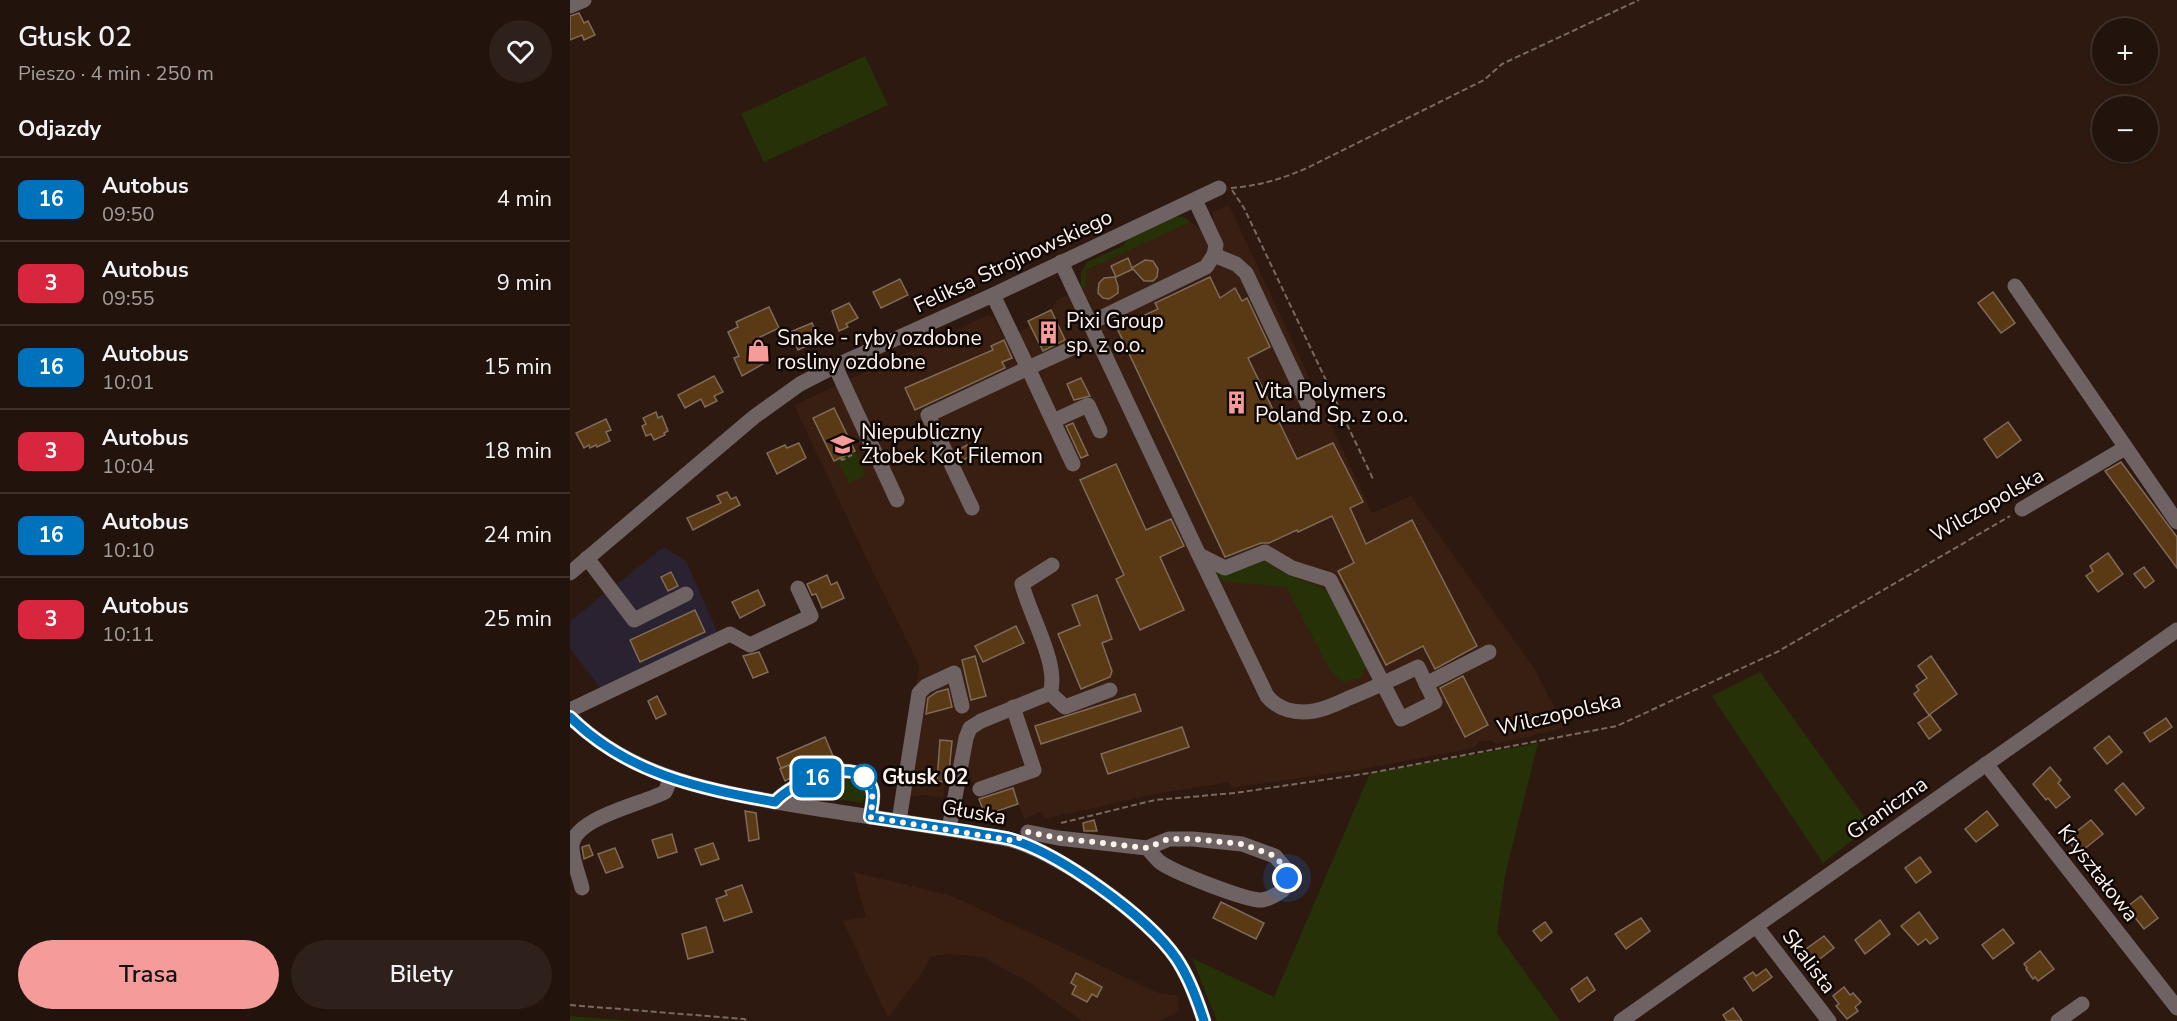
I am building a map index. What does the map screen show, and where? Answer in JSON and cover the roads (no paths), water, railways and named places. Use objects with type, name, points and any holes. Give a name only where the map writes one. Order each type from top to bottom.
[{"type":"street","points":[[570,6],[584,0]]},
{"type":"street","name":"Feliksa Strojnowskiego","points":[[570,573],[754,417],[790,390],[835,366],[993,295],[1219,188]]},
{"type":"street","points":[[1090,323],[1206,267],[1214,255],[1216,245],[1195,200]]},
{"type":"street","points":[[1214,255],[1236,264],[1246,273],[1312,413]]},
{"type":"street","points":[[1061,262],[1199,555],[1267,696],[1276,705],[1293,711],[1314,711],[1383,684],[1418,667],[1435,702],[1401,719],[1383,684],[1330,580],[1292,568],[1265,552],[1225,568],[1199,555]]},
{"type":"street","points":[[2015,286],[2177,522]]},
{"type":"street","points":[[993,295],[1073,465]]},
{"type":"street","points":[[972,508],[928,416],[1070,349]]},
{"type":"street","points":[[835,366],[897,500]]},
{"type":"street","points":[[1053,421],[1088,405],[1101,431]]},
{"type":"street","name":"Wilczopolska","points":[[2022,509],[2125,448]]},
{"type":"street","points":[[587,558],[629,624],[686,594]]},
{"type":"street","points":[[1050,693],[1053,683],[1046,647],[1027,602],[1023,584],[1052,565]]},
{"type":"street","points":[[570,710],[730,634],[750,645],[811,616],[798,588]]},
{"type":"street","name":"Graniczna","points":[[1621,1021],[2177,630]]},
{"type":"street","points":[[1426,684],[1489,652]]},
{"type":"street","points":[[898,821],[919,693],[926,686],[954,674],[962,706]]},
{"type":"street","points":[[1050,693],[1065,707],[1110,690]]},
{"type":"street","points":[[949,829],[966,738],[970,728],[1013,707],[1050,693]]},
{"type":"street","points":[[980,789],[1034,770],[1013,707]]},
{"type":"street","name":"Głuska","points":[[570,717],[607,747],[639,765],[670,778],[711,790],[1009,839],[1027,846],[1060,863],[1119,902],[1149,926],[1175,956],[1193,990],[1204,1021]]},
{"type":"street","name":"Kryształowa","points":[[1986,764],[2177,1008]]},
{"type":"street","points":[[775,802],[792,788],[823,775],[835,771],[854,772],[865,778],[872,789],[870,817]]},
{"type":"street","points":[[582,888],[572,847],[578,832],[607,815],[665,792],[670,778]]},
{"type":"street","points":[[1028,832],[1058,838],[1147,848],[1168,839],[1242,844],[1275,856],[1285,868],[1287,878],[1283,891],[1272,897],[1249,899],[1217,888],[1161,862],[1147,848]]},
{"type":"street","name":"Skalista","points":[[1756,926],[1829,1021]]},
{"type":"street","points":[[2058,1021],[2082,1004]]},
{"type":"place","name":"Pixi Group sp. z o.o.","points":[[1048,333]]},
{"type":"place","name":"Snake - ryby ozdobne rosliny ozdobne","points":[[759,350]]},
{"type":"place","name":"Vita Polymers Poland Sp. z o.o.","points":[[1237,403]]},
{"type":"place","name":"Niepubliczny Żłobek Kot Filemon","points":[[843,444]]},
{"type":"place","name":"Głusk 02","points":[[864,777]]}]
